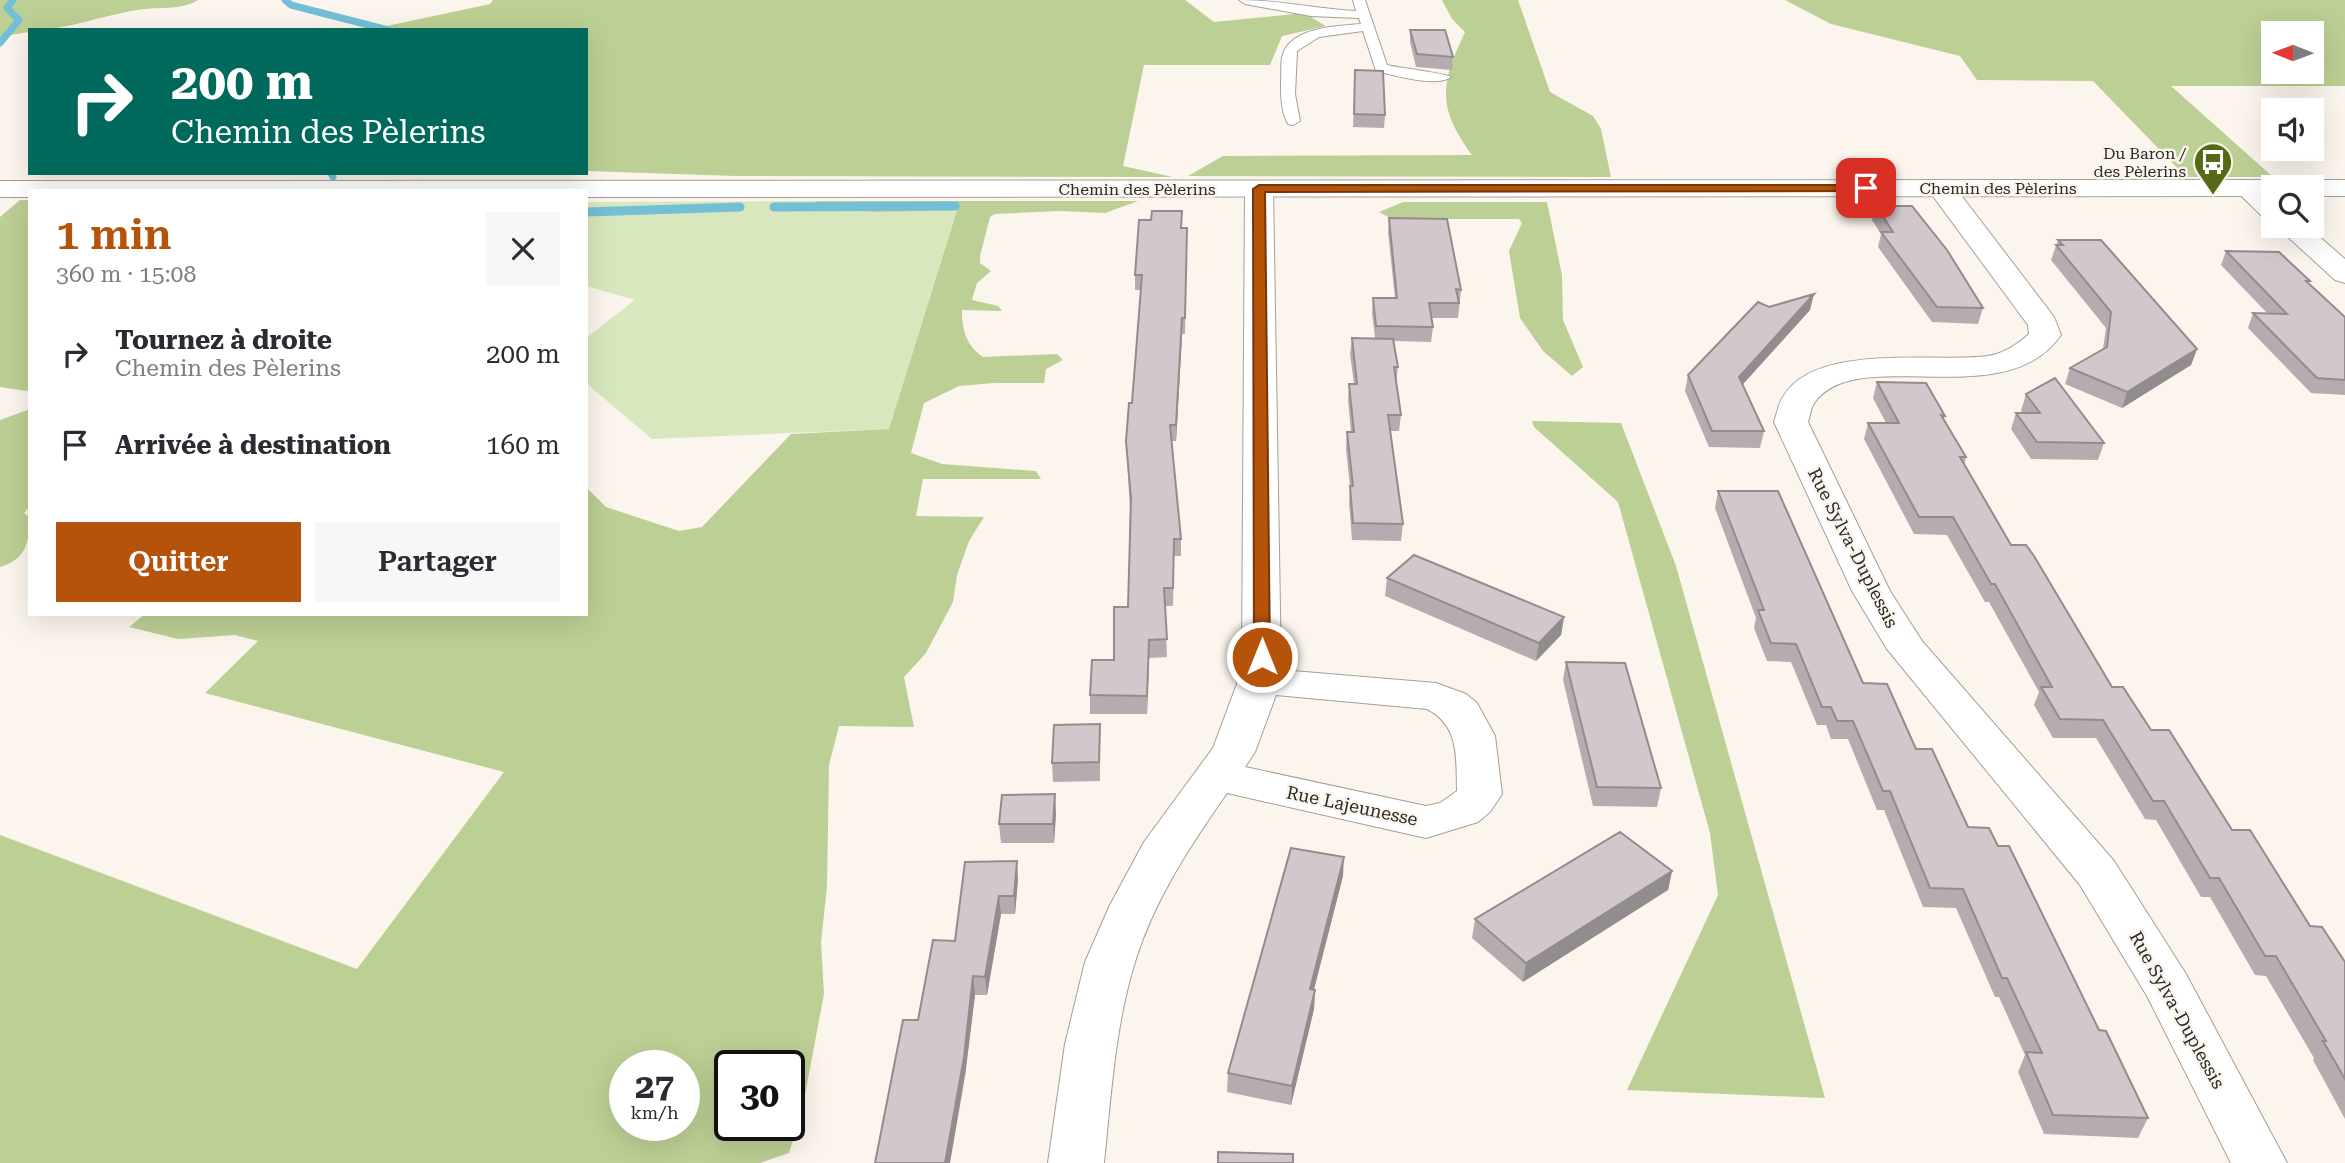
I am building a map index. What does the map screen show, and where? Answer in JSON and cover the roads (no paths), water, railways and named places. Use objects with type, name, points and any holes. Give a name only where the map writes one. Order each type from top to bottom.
[{"type":"street","name":"Rue Sylva-Duplessis","points":[[1941,188],[2043,324],[2045,335],[2034,349],[2006,362],[1989,366],[1858,370],[1828,376],[1808,386],[1798,396],[1791,408],[1791,422],[1885,618],[1907,649],[2097,873],[2168,988],[2259,1163]]},
{"type":"street","name":"Chemin des Pèlerins","points":[[0,189],[2260,188]]},
{"type":"street","points":[[2324,188],[2345,188]]},
{"type":"street","points":[[1076,1163],[1091,1044],[1110,962],[1134,905],[1160,854],[1233,752],[1259,681],[1262,630],[1259,189]]},
{"type":"street","points":[[2304,238],[2345,274]]},
{"type":"street","name":"Rue Lajeunesse","points":[[1216,776],[1426,822],[1450,818],[1470,808],[1480,794],[1475,741],[1466,717],[1455,704],[1436,696],[1259,681]]},
{"type":"lane","points":[[1245,0],[1366,21]]},
{"type":"lane","points":[[1359,0],[1381,68],[1416,76],[1444,78]]},
{"type":"lane","points":[[1293,121],[1288,92],[1289,54],[1293,47],[1306,38],[1366,21]]},
{"type":"waterway","points":[[0,43],[19,20],[7,8],[13,0]]},
{"type":"waterway","points":[[285,0],[291,5],[380,28]]},
{"type":"waterway","points":[[774,207],[955,206]]},
{"type":"waterway","points":[[588,212],[740,207]]},
{"type":"place","name":"Du Baron / des Pèlerins","points":[[2213,196]]}]
